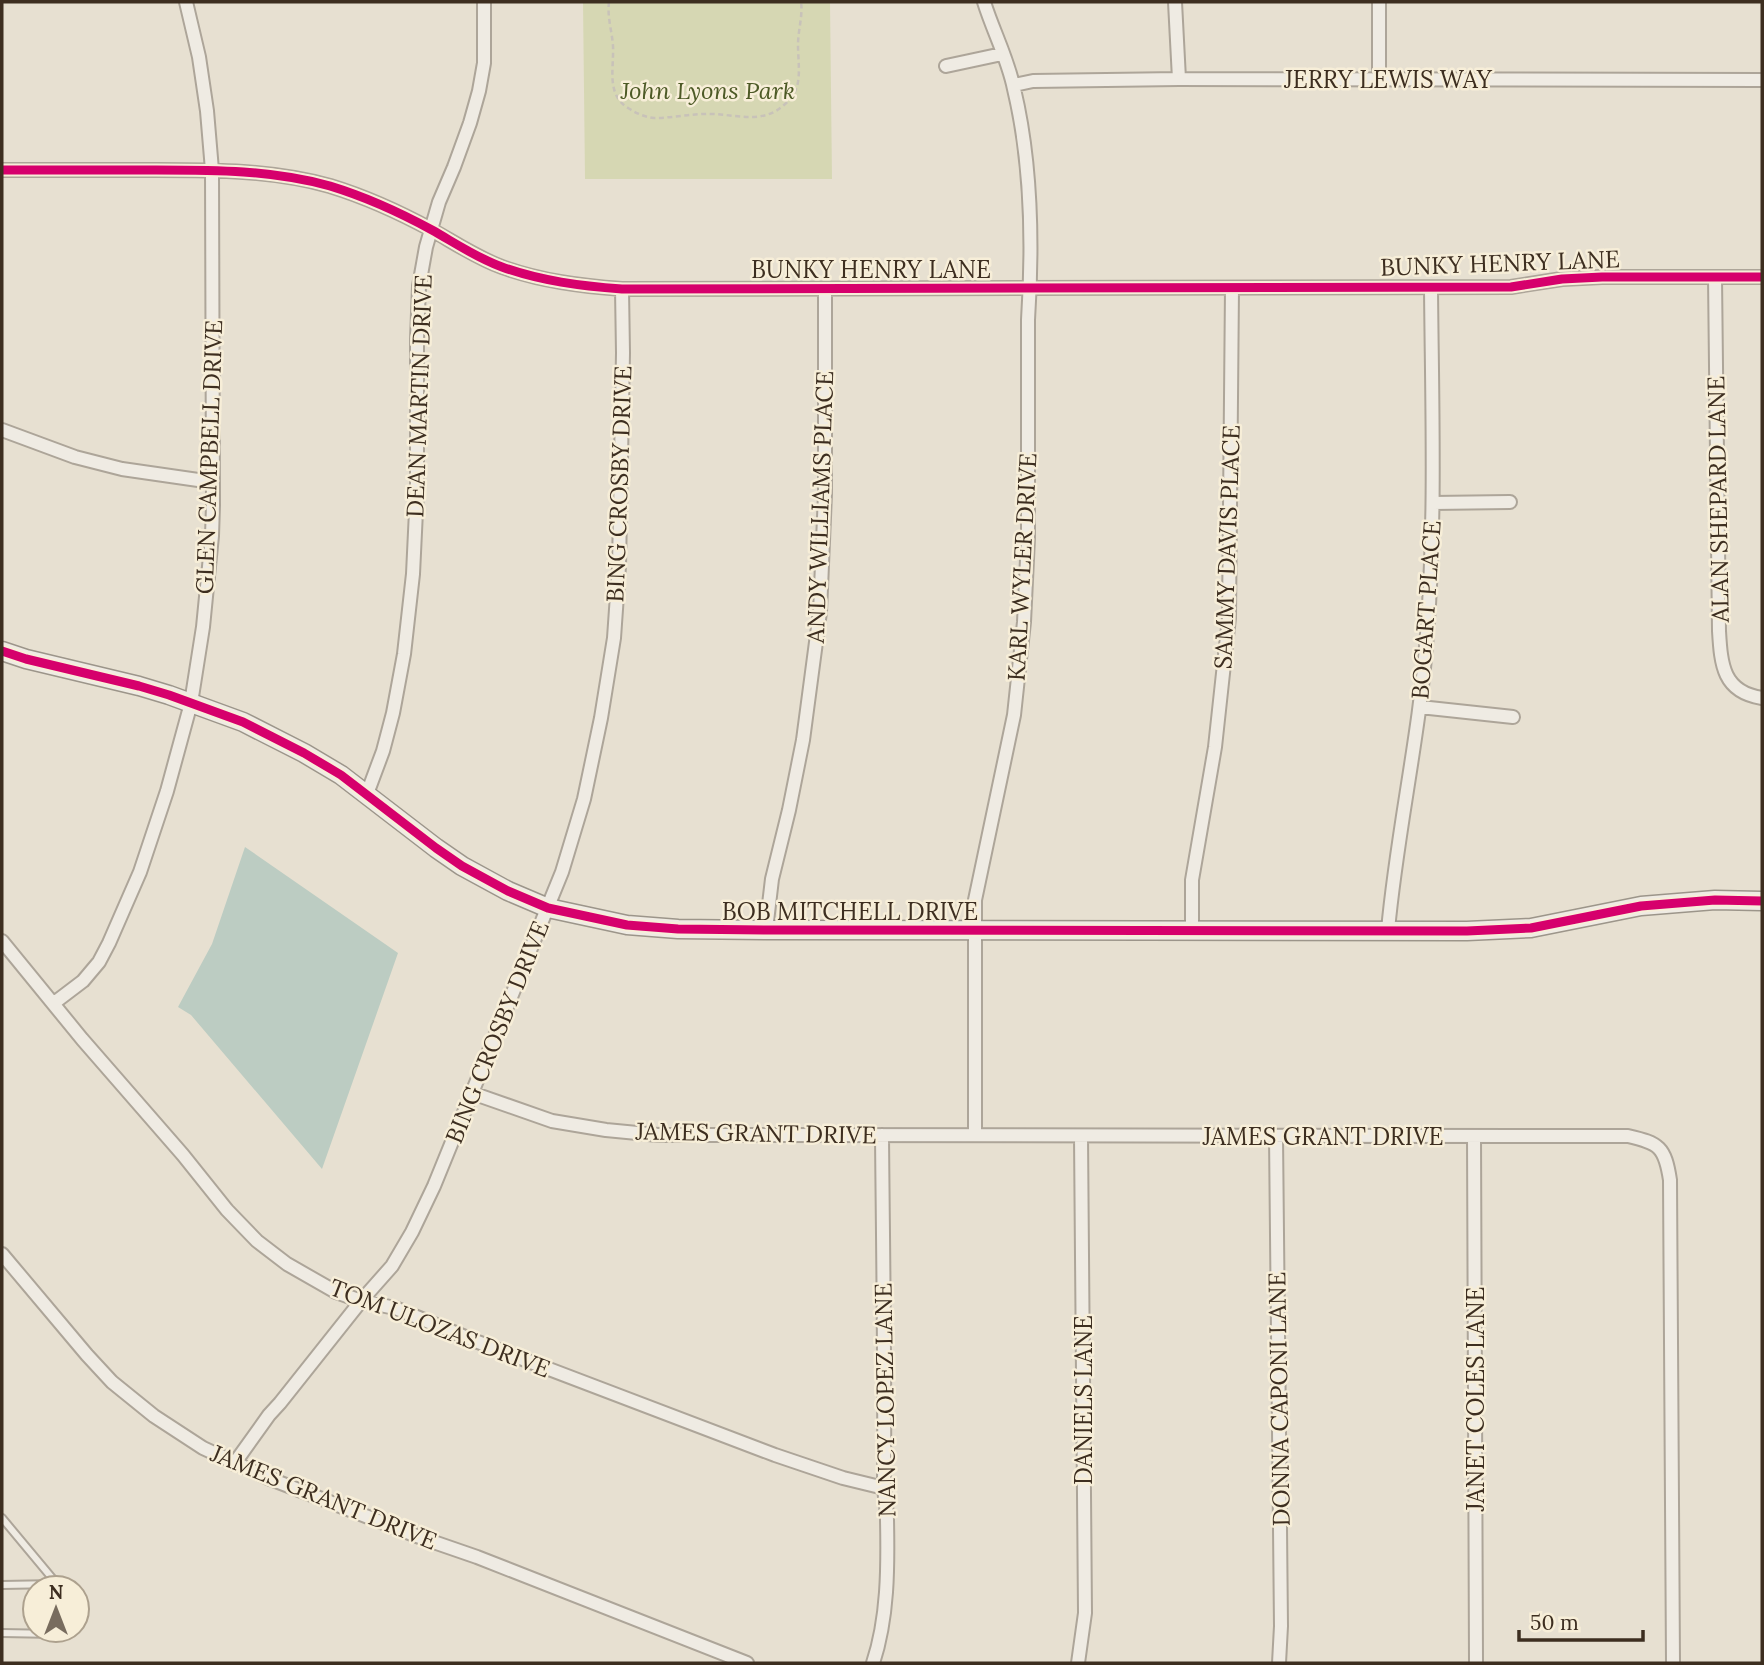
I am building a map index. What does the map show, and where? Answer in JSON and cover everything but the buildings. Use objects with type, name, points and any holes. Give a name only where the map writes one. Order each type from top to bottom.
[{"type":"street","name":"GLEN CAMPBELL DRIVE","points":[[54,1003],[83,981],[99,962],[140,872],[167,791],[191,703],[203,627],[212,536],[212,170],[199,57],[186,2]]},
{"type":"street","name":"DEAN MARTIN DRIVE","points":[[367,794],[383,751],[404,654],[413,574],[417,490],[419,286],[431,230],[443,191],[470,124],[479,90],[484,63],[484,2]]},
{"type":"street","name":"KARL WYLER DRIVE","points":[[975,1135],[975,900],[1013,715],[1024,622],[1028,538],[1030,288],[1028,183],[1022,127],[1014,85],[984,2]]},
{"type":"street","points":[[1175,2],[1179,79]]},
{"type":"street","points":[[1379,2],[1379,79]]},
{"type":"street","points":[[946,66],[1003,54]]},
{"type":"street","name":"JERRY LEWIS WAY","points":[[1014,85],[1033,81],[1179,79],[1762,80]]},
{"type":"street","name":"BUNKY HENRY LANE","points":[[2,170],[212,170],[252,172],[325,185],[380,204],[502,267],[576,285],[622,289],[1431,288],[1511,287],[1562,279],[1602,277],[1762,277]]},
{"type":"street","name":"ALAN SHEPARD LANE","points":[[1715,277],[1720,653],[1731,682],[1744,694],[1762,698]]},
{"type":"street","name":"SAMMY DAVIS PLACE","points":[[1192,930],[1192,880],[1215,747],[1228,618],[1232,288]]},
{"type":"street","name":"BOGART PLACE","points":[[1388,930],[1393,874],[1420,707],[1427,634],[1433,503],[1431,288]]},
{"type":"street","name":"BING CROSBY DRIVE","points":[[234,1464],[268,1415],[392,1266],[412,1232],[434,1186],[562,872],[584,799],[614,638],[619,566],[622,289]]},
{"type":"street","name":"ANDY WILLIAMS PLACE","points":[[766,930],[772,879],[803,740],[820,612],[825,494],[824,289]]},
{"type":"street","points":[[2,430],[75,457],[122,469],[212,482]]},
{"type":"street","points":[[1433,503],[1510,502]]},
{"type":"street","name":"BOB MITCHELL DRIVE","points":[[2,651],[139,686],[243,722],[304,752],[341,775],[436,848],[462,866],[508,891],[548,908],[627,925],[678,929],[766,930],[1479,931],[1531,928],[1641,906],[1715,900],[1762,901]]},
{"type":"street","points":[[1420,707],[1513,717]]},
{"type":"street","name":"TOM ULOZAS DRIVE","points":[[2,940],[82,1039],[228,1210],[257,1241],[287,1264],[336,1292],[361,1301],[395,1308],[786,1459],[884,1488]]},
{"type":"street","name":"JAMES GRANT DRIVE","points":[[472,1093],[552,1121],[657,1135],[1628,1136],[1649,1141],[1665,1157],[1670,1180],[1673,1663]]},
{"type":"street","name":"NANCY LOPEZ LANE","points":[[873,1663],[881,1635],[886,1591],[882,1135]]},
{"type":"street","name":"DANIELS LANE","points":[[1078,1663],[1085,1613],[1081,1136]]},
{"type":"street","name":"DONNA CAPONI LANE","points":[[1276,1136],[1281,1626],[1279,1663]]},
{"type":"street","name":"JANET COLES LANE","points":[[1474,1136],[1476,1663]]},
{"type":"street","name":"JAMES GRANT DRIVE","points":[[2,1254],[112,1382],[176,1432],[203,1448],[281,1483],[747,1663]]},
{"type":"lane","points":[[2,1518],[47,1574]]},
{"type":"lane","points":[[2,1585],[21,1585]]},
{"type":"lane","points":[[2,1633],[21,1633]]},
{"type":"path","points":[[609,2],[613,49],[612,82],[616,97],[623,104],[646,117],[654,118],[705,114],[748,118],[769,115],[795,93],[799,71],[801,2]]},
{"type":"green space","name":"John Lyons Park","points":[[583,2],[830,2],[832,179],[585,179]]},
{"type":"shaded area","points":[[245,847],[398,953],[322,1169],[191,1015],[178,1007],[212,944]]},
{"type":"cycle path","points":[[2,170],[222,171],[309,181],[382,205],[502,267],[561,282],[622,289],[1511,287],[1562,279],[1602,277],[1762,277]]},
{"type":"cycle path","points":[[2,651],[139,686],[243,722],[341,775],[436,848],[462,866],[508,891],[548,908],[627,925],[678,929],[766,930],[1467,931],[1531,928],[1641,906],[1715,900],[1762,901]]}]
